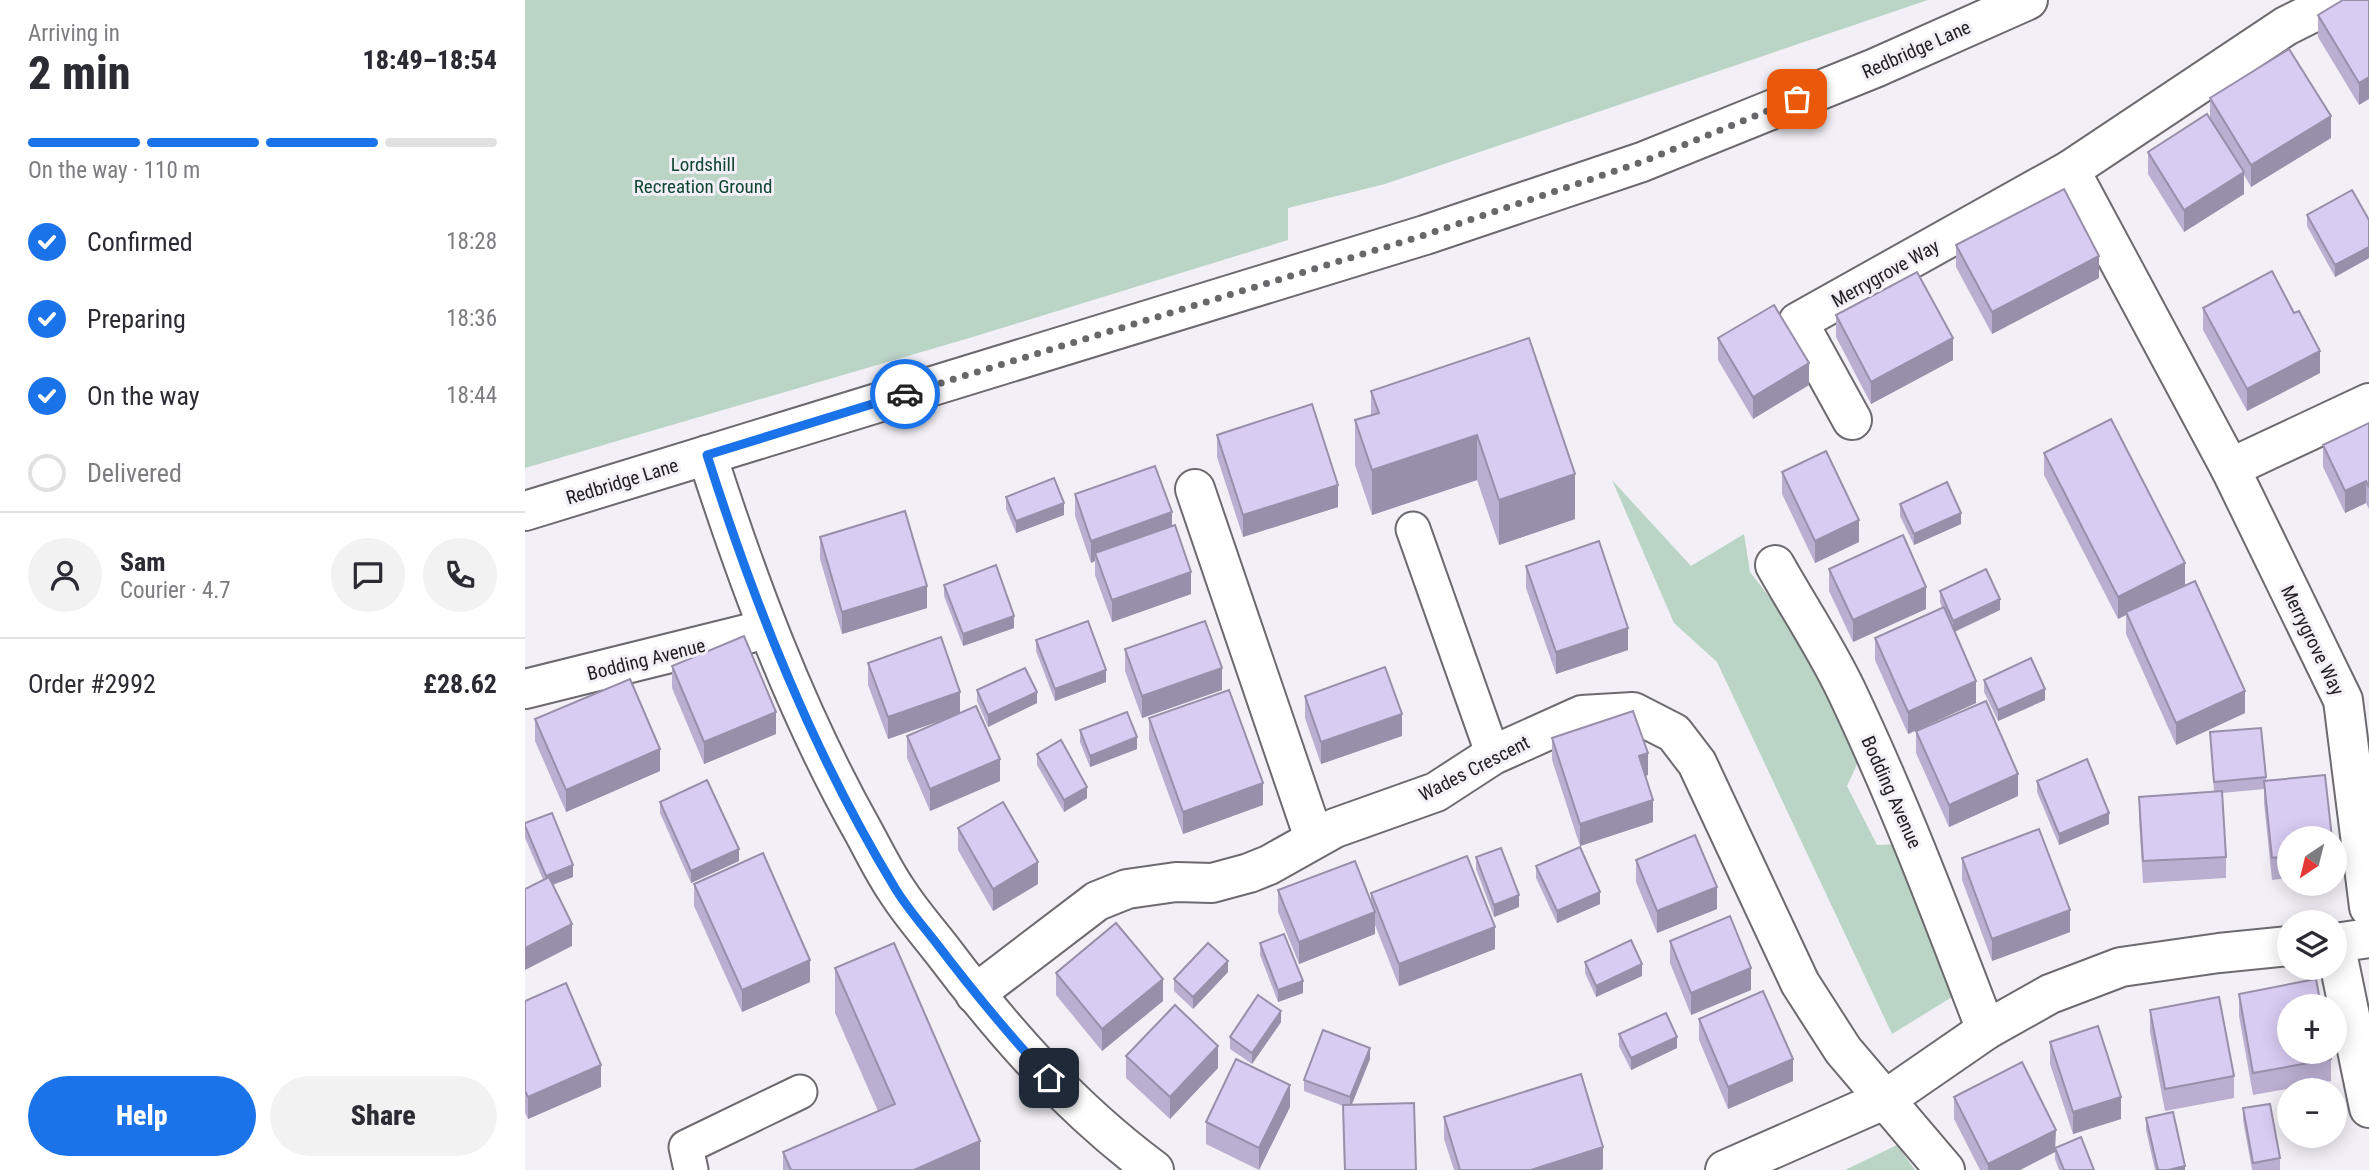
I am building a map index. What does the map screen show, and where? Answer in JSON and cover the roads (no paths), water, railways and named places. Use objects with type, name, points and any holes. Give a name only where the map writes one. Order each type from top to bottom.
[{"type":"street","name":"Redbridge Lane","points":[[525,511],[1425,235],[1642,162],[1875,68],[2028,0]]},
{"type":"street","name":"Merrygrove Way","points":[[1852,421],[1798,322],[2070,170],[2285,26],[2338,0]]},
{"type":"street","name":"Merrygrove Way","points":[[2070,170],[2230,468],[2343,700],[2369,906]]},
{"type":"street","points":[[2230,468],[2369,404]]},
{"type":"street","points":[[707,455],[767,629],[832,777],[896,891],[1017,1044],[1131,1164]]},
{"type":"street","points":[[1195,489],[1314,838]]},
{"type":"street","name":"Bodding Avenue","points":[[1775,565],[1845,687],[1911,835],[1986,1030]]},
{"type":"street","name":"Bodding Avenue","points":[[525,689],[767,629]]},
{"type":"street","name":"Wades Crescent","points":[[975,994],[1097,901],[1127,889],[1176,883],[1212,883],[1249,873],[1335,828],[1436,792],[1493,755],[1582,715],[1633,712],[1674,733],[1697,763],[1800,983],[1843,1050],[1886,1099]]},
{"type":"street","points":[[2369,938],[2335,943],[2369,1108]]},
{"type":"street","points":[[1739,1167],[1886,1099],[1986,1030],[2050,994],[2121,967],[2277,947]]},
{"type":"street","points":[[1886,1099],[1945,1170]]},
{"type":"lane","points":[[1413,528],[1493,755]]},
{"type":"lane","points":[[691,1170],[686,1147],[800,1092]]},
{"type":"park label","name":"Lordshill Recreation Ground","points":[[703,175]]}]
